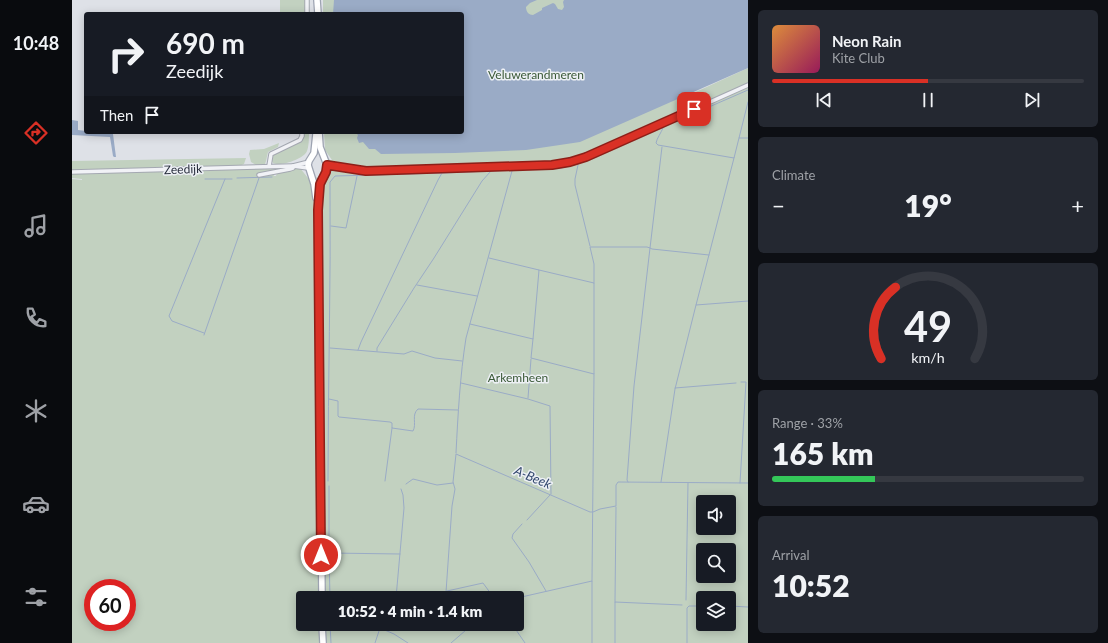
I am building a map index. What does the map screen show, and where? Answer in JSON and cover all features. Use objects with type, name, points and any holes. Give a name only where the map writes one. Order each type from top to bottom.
[{"type":"main road","points":[[318,0],[318,12]]},
{"type":"main road","points":[[318,134],[320,147],[327,165],[326,172],[323,175],[320,184],[318,210],[322,591]]},
{"type":"main road","points":[[318,134],[310,165],[318,210]]},
{"type":"main road","points":[[310,165],[317,155],[324,158]]},
{"type":"main road","points":[[310,165],[313,176],[318,177],[323,175]]},
{"type":"main road","points":[[322,631],[323,643]]},
{"type":"street","points":[[307,0],[307,12]]},
{"type":"street","points":[[327,165],[366,171],[552,165],[570,162],[596,153],[748,85]]},
{"type":"street","points":[[269,166],[271,154],[298,141],[301,138],[302,134]]},
{"type":"street","name":"Zeedijk","points":[[72,172],[310,165]]},
{"type":"street","name":"Zeedijk","points":[[259,175],[290,169],[293,168],[293,166],[310,165]]},
{"type":"green space","points":[[280,0],[306,0],[306,12],[280,12]]},
{"type":"green space","name":"Arkemheen","points":[[323,0],[748,0],[687,96],[748,68],[748,643],[72,643],[72,179],[82,179],[72,178],[72,174],[283,167],[289,168],[259,173],[273,174],[276,176],[277,173],[300,168],[308,178],[325,177],[331,169],[330,163],[325,155],[332,160],[325,150],[324,134],[464,134],[464,12],[323,12]]},
{"type":"green space","points":[[304,134],[309,134],[308,147],[305,154],[286,163],[273,163],[272,158],[275,153],[300,142]]},
{"type":"green space","points":[[279,143],[278,147],[268,152],[265,164],[256,165],[251,162],[249,154],[250,150],[264,149]]},
{"type":"green space","points":[[246,158],[244,164],[239,166],[72,171],[72,161]]},
{"type":"water","name":"Veluwerandmeren","points":[[334,0],[537,0],[530,3],[526,7],[528,13],[533,15],[542,10],[542,8],[553,3],[558,9],[562,10],[564,7],[564,0],[748,0],[748,68],[580,142],[526,150],[381,154],[375,149],[369,149],[363,142],[359,143],[357,134],[464,134],[464,12],[333,12]]},
{"type":"water","points":[[72,120],[78,121],[78,130],[84,131],[84,134],[113,134],[116,157],[113,156],[110,137],[72,135]]},
{"type":"waterway","points":[[328,481],[330,182],[335,176],[561,168],[578,164],[748,90]]},
{"type":"waterway","points":[[748,102],[739,138],[748,138]]},
{"type":"waterway","points":[[663,128],[656,143],[658,145],[734,158],[739,138]]},
{"type":"waterway","points":[[662,147],[650,248],[709,255]]},
{"type":"waterway","points":[[734,158],[696,305],[748,301]]},
{"type":"waterway","points":[[578,165],[575,185],[590,246]]},
{"type":"waterway","points":[[377,351],[377,348],[414,288],[482,181],[491,171]]},
{"type":"waterway","points":[[456,453],[458,409],[466,338],[512,171]]},
{"type":"waterway","points":[[358,350],[442,173]]},
{"type":"waterway","points":[[331,226],[346,228],[357,176]]},
{"type":"waterway","points":[[237,178],[272,177]]},
{"type":"waterway","points":[[204,335],[259,178]]},
{"type":"waterway","points":[[205,179],[232,179]]},
{"type":"waterway","points":[[204,333],[172,321],[169,316],[225,179]]},
{"type":"waterway","points":[[594,283],[594,264],[590,247],[650,248],[634,386],[628,482]]},
{"type":"waterway","points":[[470,324],[533,339],[539,270],[489,258]]},
{"type":"waterway","points":[[533,339],[531,358],[594,374],[594,283],[539,270]]},
{"type":"waterway","points":[[417,285],[477,296]]},
{"type":"waterway","points":[[661,482],[675,389],[696,305]]},
{"type":"waterway","points":[[330,348],[404,354],[412,351],[435,358],[462,361]]},
{"type":"waterway","points":[[528,398],[531,359]]},
{"type":"waterway","points":[[592,581],[594,374]]},
{"type":"waterway","points":[[740,483],[746,382],[741,382]]},
{"type":"waterway","points":[[461,383],[528,399],[550,406],[551,494]]},
{"type":"waterway","points":[[675,388],[736,383]]},
{"type":"waterway","points":[[329,399],[338,401],[339,417],[390,422],[392,423],[392,428],[413,431],[414,417],[418,409],[458,410]]},
{"type":"waterway","points":[[385,481],[392,428]]},
{"type":"waterway","name":"A-Beek","points":[[446,591],[452,506],[455,489],[453,482],[456,454],[590,512],[616,506],[616,485],[618,482],[748,483]]},
{"type":"waterway","points":[[406,484],[413,479],[437,485],[453,483]]},
{"type":"waterway","points":[[686,600],[688,483]]},
{"type":"waterway","points":[[329,486],[329,552]]},
{"type":"waterway","points":[[397,591],[404,508],[401,489]]},
{"type":"waterway","points":[[527,520],[550,495]]},
{"type":"waterway","points":[[615,602],[616,507]]},
{"type":"waterway","points":[[522,524],[513,534],[512,538],[529,562],[546,591]]},
{"type":"waterway","points":[[330,591],[329,553],[400,554]]},
{"type":"waterway","points":[[524,596],[592,581],[592,643]]},
{"type":"waterway","points":[[447,591],[483,583],[489,591]]},
{"type":"waterway","points":[[615,643],[615,602],[682,605]]},
{"type":"waterway","points":[[687,643],[687,608],[689,606],[696,606]]},
{"type":"waterway","points":[[736,606],[748,607]]},
{"type":"waterway","points":[[330,631],[331,643]]},
{"type":"waterway","points":[[375,643],[379,631]]},
{"type":"waterway","points":[[387,631],[408,643]]},
{"type":"waterway","points":[[451,643],[465,631]]},
{"type":"waterway","points":[[517,631],[525,643]]},
{"type":"route","points":[[321,555],[318,210],[320,184],[323,175],[326,172],[327,165],[366,171],[552,165],[570,162],[586,157],[694,109]]}]
